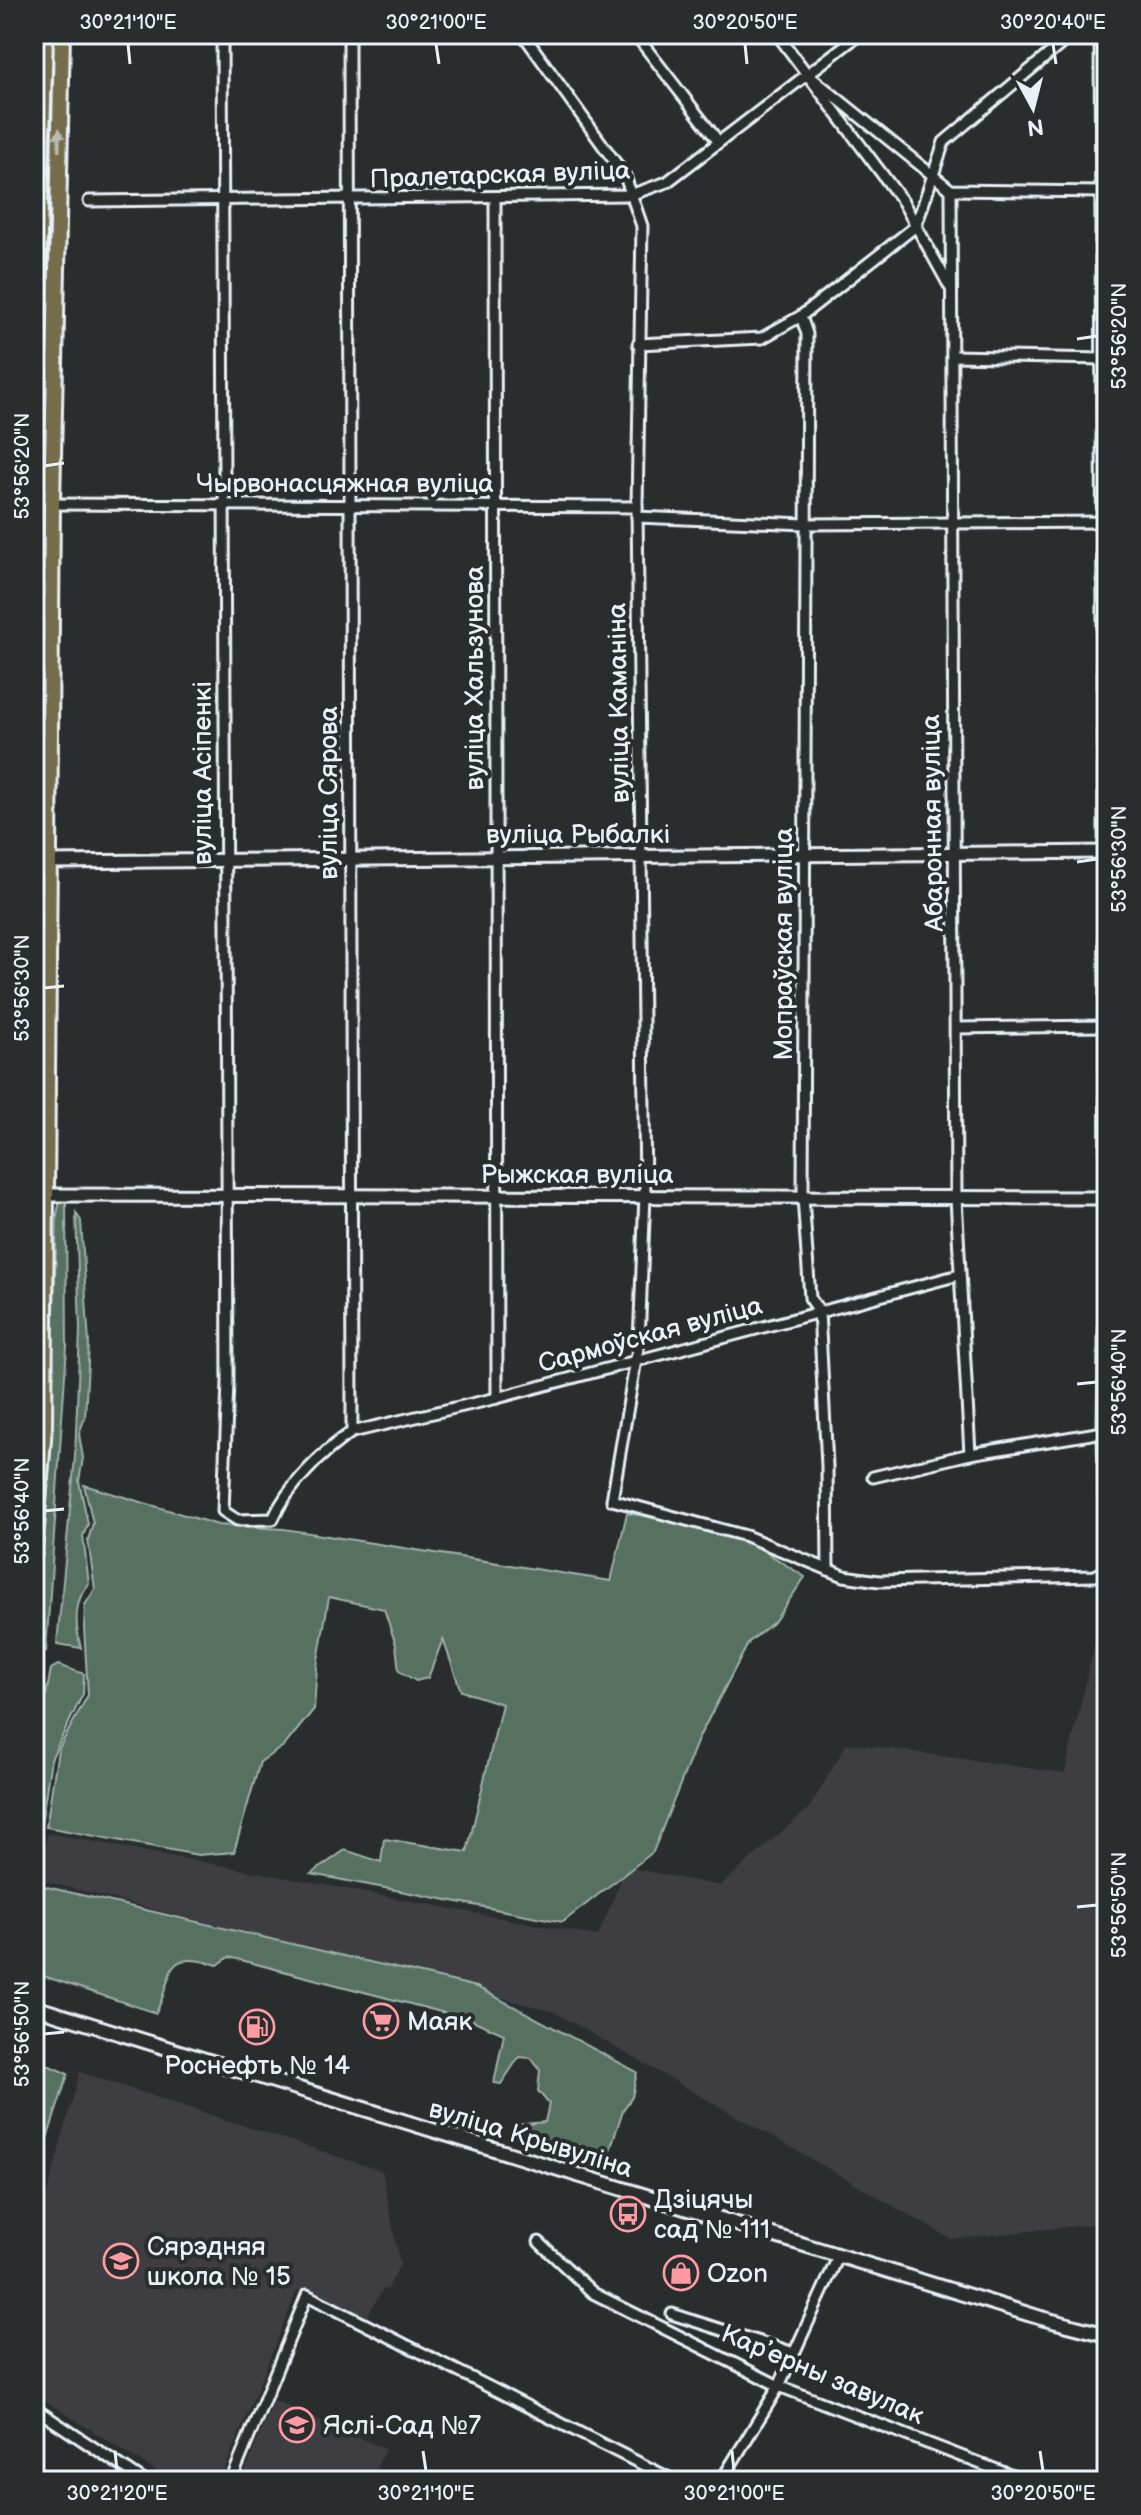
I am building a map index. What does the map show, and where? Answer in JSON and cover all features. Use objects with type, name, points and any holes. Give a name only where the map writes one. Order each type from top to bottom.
[{"type":"main road","points":[[34,403],[45,34]]},
{"type":"main road","points":[[34,1553],[44,1427],[52,504],[62,34]]},
{"type":"main road","name":"вуліца Крывуліна","points":[[34,2007],[1041,2318],[1107,2335]]},
{"type":"street","name":"вуліца Асіпенкі","points":[[222,34],[228,1382],[223,1511],[237,1520],[273,1519],[278,1506],[334,1444],[352,1432]]},
{"type":"street","name":"вуліца Сярова","points":[[349,34],[352,1432]]},
{"type":"street","name":"вуліца Каманіна","points":[[523,34],[625,176],[642,226],[637,512],[645,1195],[635,1362],[612,1500],[746,1536],[828,1570]]},
{"type":"street","points":[[635,34],[718,141]]},
{"type":"street","points":[[777,34],[903,202],[952,292]]},
{"type":"street","name":"Пралетарская вуліца","points":[[89,201],[630,195],[667,182],[860,34]]},
{"type":"street","points":[[638,344],[762,338],[801,316],[916,226],[944,142],[1073,34]]},
{"type":"street","points":[[828,1570],[879,1581],[1080,1577],[1095,1576],[1106,1570],[1103,1432],[1106,1198],[1100,34]]},
{"type":"street","points":[[807,74],[951,190],[1101,192]]},
{"type":"street","name":"Абаронная вуліца","points":[[951,190],[953,356],[950,522],[956,1198],[970,1454]]},
{"type":"street","name":"вуліца Хальзунова","points":[[495,198],[497,1398]]},
{"type":"street","name":"Мопраўская вуліца","points":[[801,316],[807,334],[803,1197],[810,1298],[819,1311],[827,1466],[828,1570]]},
{"type":"street","points":[[953,356],[1102,359]]},
{"type":"street","name":"Чырвонасцяжная вуліца","points":[[52,504],[496,505],[805,524],[1104,522]]},
{"type":"street","name":"вуліца Рыбалкі","points":[[49,862],[1105,852]]},
{"type":"street","points":[[956,1028],[1103,1026]]},
{"type":"street","name":"Рыжская вуліца","points":[[48,1195],[1106,1198]]},
{"type":"street","name":"Сармоўская вуліца","points":[[352,1432],[497,1398],[959,1275]]},
{"type":"street","points":[[873,1477],[970,1454],[1103,1432]]},
{"type":"street","name":"Карʼерны завулак","points":[[539,2242],[593,2293],[779,2386],[978,2461],[1015,2477],[1016,2481]]},
{"type":"street","points":[[721,2481],[779,2386],[839,2255]]},
{"type":"street","points":[[231,2481],[307,2295],[675,2481]]},
{"type":"street","points":[[672,2314],[794,2353]]},
{"type":"street","points":[[34,2408],[130,2476],[144,2481]]},
{"type":"shaded area","points":[[1100,1620],[1107,1621],[1107,2223],[951,2239],[552,2011],[35,1879],[48,1833],[598,1936],[626,1867],[720,1886],[810,1807],[847,1743],[1065,1773]]},
{"type":"shaded area","name":"Сярэдняя школа № 15","points":[[80,2072],[382,2171],[400,2264],[388,2289],[382,2290],[367,2317],[320,2293],[297,2291],[220,2481],[172,2481],[34,2394],[34,2242]]},
{"type":"shaded area","name":"Яслі-Сад №7","points":[[274,2400],[385,2449],[371,2481],[241,2481]]},
{"type":"green space","points":[[66,1200],[67,1346],[46,1651],[35,1647],[34,1621],[50,1434],[57,1214],[60,1201]]},
{"type":"green space","points":[[76,1213],[81,1221],[89,1344],[85,1417],[79,1434],[83,1458],[79,1481],[88,1524],[83,1536],[89,1584],[80,1598],[77,1614],[81,1648],[57,1644],[75,1457],[80,1330]]},
{"type":"green space","points":[[84,1485],[218,1525],[284,1529],[611,1581],[627,1513],[734,1532],[805,1577],[774,1622],[749,1642],[699,1737],[653,1852],[563,1922],[311,1874],[345,1850],[381,1862],[384,1839],[467,1852],[502,1704],[461,1691],[443,1639],[428,1678],[416,1681],[399,1671],[396,1645],[384,1609],[329,1597],[317,1666],[314,1709],[285,1745],[260,1762],[234,1852],[198,1855],[46,1827],[58,1750],[88,1695],[85,1605],[95,1589],[88,1540],[93,1523]]},
{"type":"green space","points":[[58,1665],[84,1674],[83,1694],[51,1759],[34,1871],[34,1760],[51,1669]]},
{"type":"green space","points":[[34,1884],[477,1987],[637,2072],[632,2097],[623,2110],[608,2156],[591,2159],[514,2133],[514,2125],[545,2122],[549,2104],[538,2091],[540,2070],[531,2058],[519,2057],[501,2084],[494,2083],[504,2034],[472,2020],[229,1957],[218,1965],[187,1960],[179,1962],[169,1976],[156,2013],[34,1973]]},
{"type":"green space","points":[[34,2059],[68,2074],[34,2179]]},
{"type":"place","name":"Маяк","points":[[381,2021]]},
{"type":"place","name":"Роснефть № 14","points":[[257,2027]]},
{"type":"place","name":"Дзіцячы сад № 111","points":[[628,2214]]},
{"type":"place","name":"Сярэдняя школа № 15","points":[[121,2261]]},
{"type":"place","name":"Ozon","points":[[681,2273]]},
{"type":"place","name":"Яслі-Сад №7","points":[[297,2425]]}]
